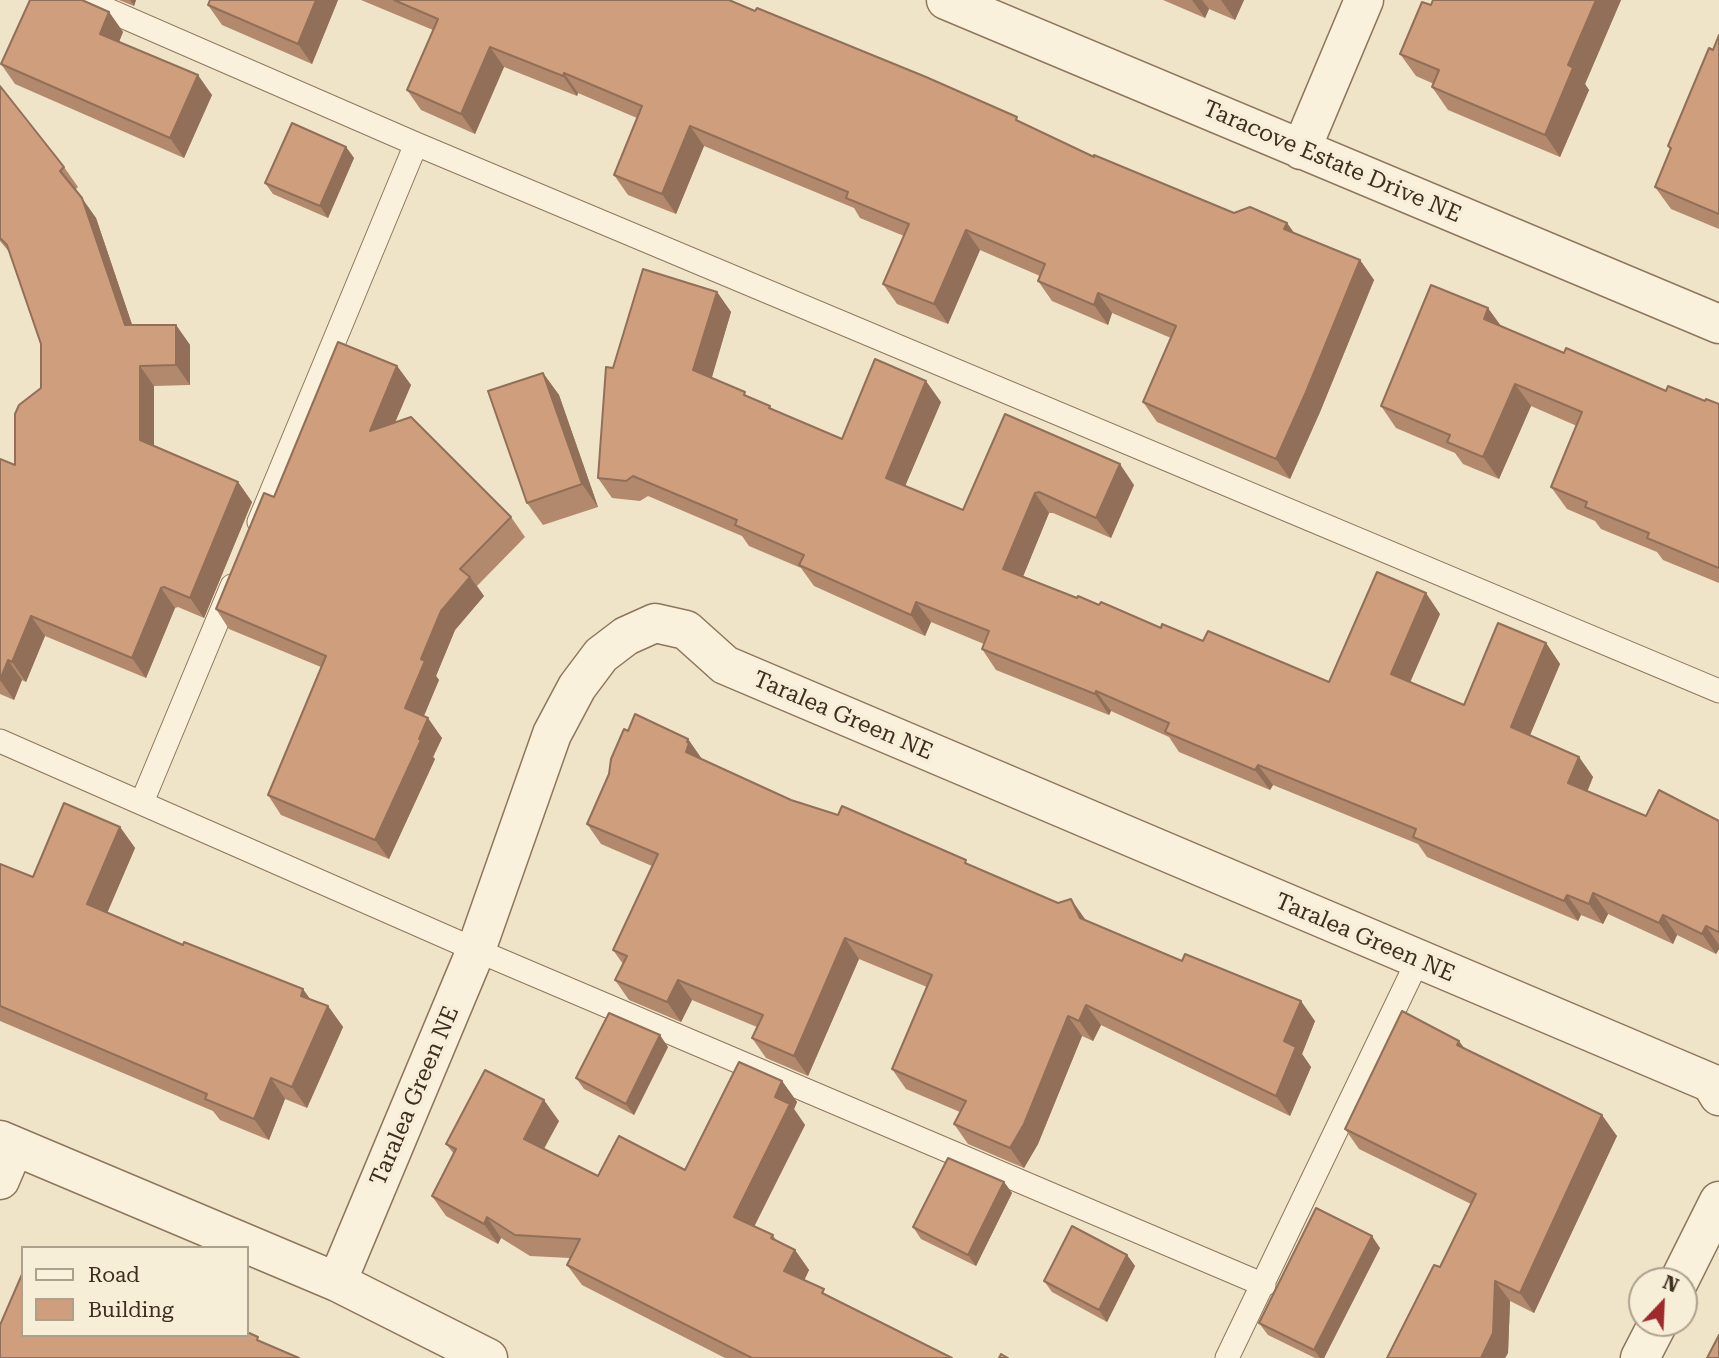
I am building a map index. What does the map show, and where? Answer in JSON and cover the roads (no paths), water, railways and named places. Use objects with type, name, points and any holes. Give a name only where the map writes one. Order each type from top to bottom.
[{"type":"street","name":"Taracove Estate Drive NE","points":[[946,0],[993,9],[1301,150],[1719,324]]},
{"type":"street","points":[[1301,150],[1364,0]]},
{"type":"street","name":"Taralea Green NE","points":[[337,1282],[476,950],[552,734],[577,687],[601,655],[626,636],[655,623],[686,630],[725,665],[1716,1084]]},
{"type":"street","points":[[5,1156],[242,1246]]},
{"type":"street","points":[[1686,1267],[1719,1201]]},
{"type":"street","points":[[248,1248],[337,1282],[488,1358]]},
{"type":"street","points":[[1640,1358],[1651,1337]]},
{"type":"lane","points":[[85,0],[416,144],[1719,691]]},
{"type":"lane","points":[[250,544],[416,144]]},
{"type":"lane","points":[[142,802],[239,570]]},
{"type":"lane","points":[[0,741],[476,950],[1264,1285]]},
{"type":"lane","points":[[1227,1358],[1418,960]]}]
